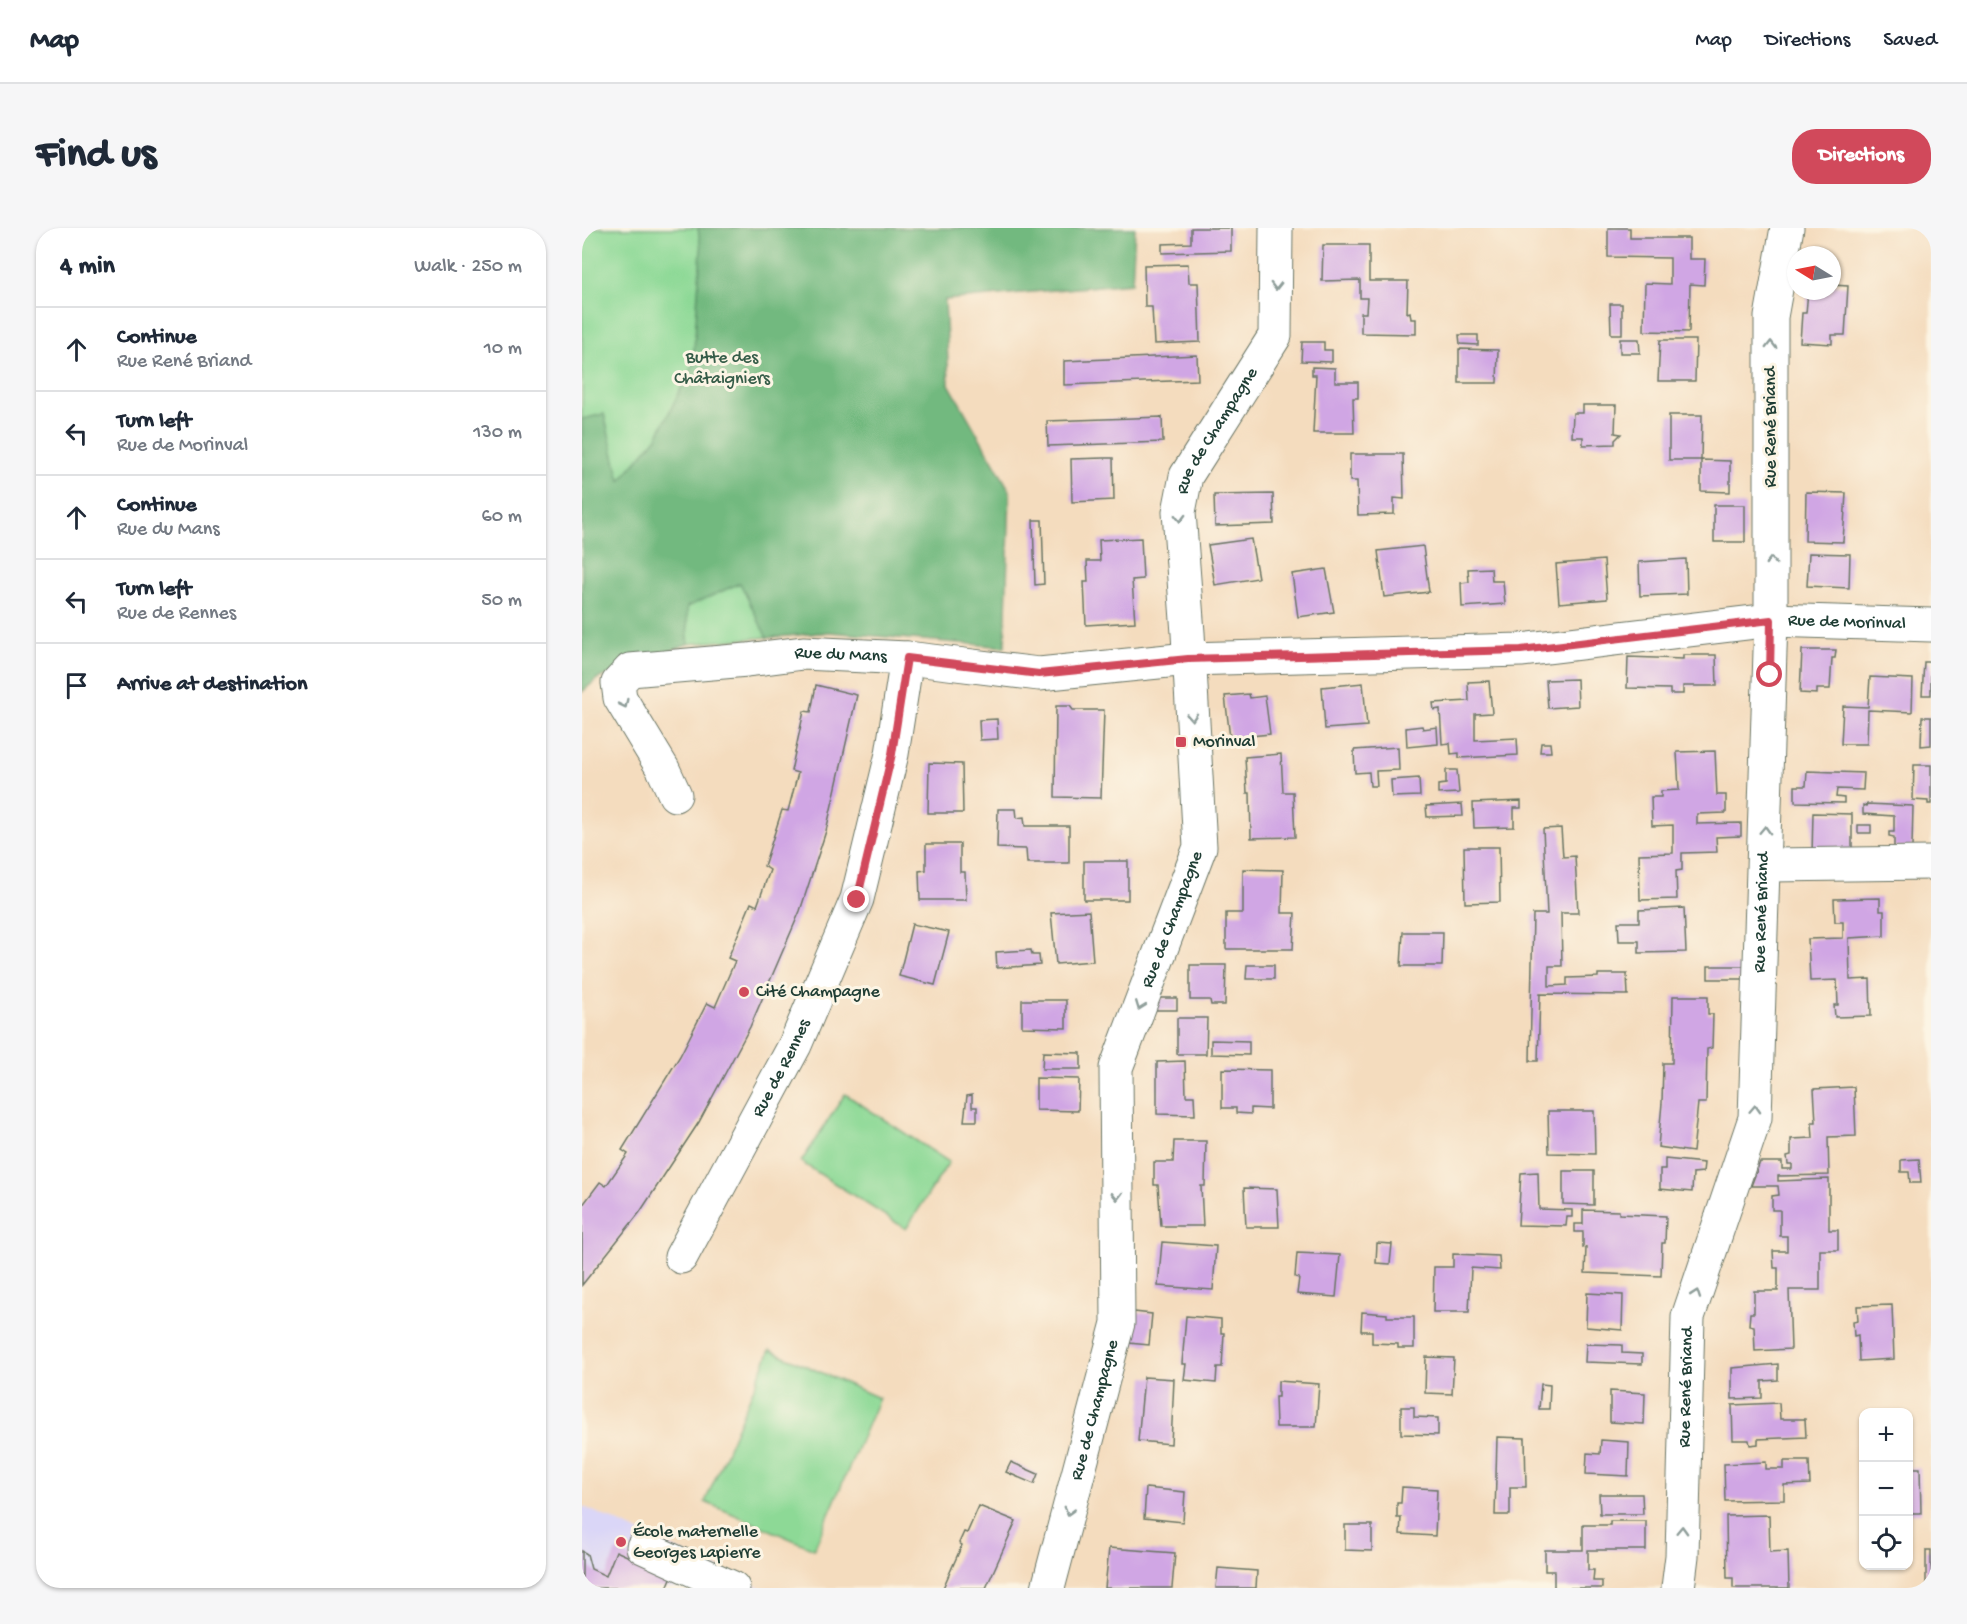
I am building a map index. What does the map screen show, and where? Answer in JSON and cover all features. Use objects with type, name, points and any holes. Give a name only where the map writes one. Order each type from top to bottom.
[{"type":"street","name":"Rue de Champagne","points":[[1048,1588],[1119,1323],[1116,1068],[1200,847],[1179,512],[1186,476],[1275,336],[1276,228]]},
{"type":"street","name":"Rue René Briand","points":[[1678,1588],[1682,1556],[1688,1317],[1755,1118],[1771,620],[1771,317],[1787,228]]},
{"type":"street","name":"Rue de Morinval","points":[[1188,659],[1521,650],[1771,620],[1931,625]]},
{"type":"street","name":"Rue du Mans","points":[[675,795],[663,769],[620,698],[618,683],[630,670],[803,653],[907,658],[1039,674],[1188,659]]},
{"type":"street","name":"Rue de Rennes","points":[[681,1257],[795,1045],[857,900],[892,754],[907,658]]},
{"type":"street","points":[[1764,865],[1931,862]]},
{"type":"street","points":[[643,1547],[733,1588]]},
{"type":"shaded area","name":"École maternelle Georges Lapierre","points":[[582,1506],[762,1588],[582,1588]]},
{"type":"green space","name":"Butte des Châtaigniers","points":[[582,228],[879,228],[829,632],[582,653]]},
{"type":"green space","points":[[698,228],[1135,228],[1132,283],[945,300],[949,384],[1010,491],[1005,647],[829,632],[767,638],[740,583],[687,607],[688,644],[597,679],[582,692],[582,419],[604,414],[620,481],[657,437],[693,364],[701,250]]},
{"type":"green space","points":[[845,1094],[949,1162],[906,1229],[801,1162]]},
{"type":"green space","points":[[770,1350],[879,1398],[814,1549],[705,1502]]},
{"type":"building","points":[[1191,228],[1231,228],[1231,251],[1162,253],[1162,244],[1191,243]]},
{"type":"building","points":[[1608,228],[1630,228],[1630,238],[1689,238],[1689,259],[1705,259],[1704,285],[1690,284],[1689,332],[1644,331],[1645,283],[1670,284],[1670,258],[1608,257]]},
{"type":"building","points":[[1323,245],[1369,245],[1369,281],[1408,281],[1407,313],[1410,312],[1411,319],[1416,319],[1416,334],[1361,333],[1361,313],[1366,313],[1367,298],[1360,298],[1360,280],[1322,281]]},
{"type":"building","points":[[1188,264],[1189,283],[1198,283],[1200,342],[1154,344],[1152,307],[1145,307],[1144,265]]},
{"type":"building","points":[[1841,286],[1848,286],[1845,335],[1832,335],[1832,344],[1800,342],[1802,313],[1806,313],[1807,300],[1841,300]]},
{"type":"building","points":[[1610,304],[1622,304],[1622,334],[1611,334]]},
{"type":"building","points":[[1459,335],[1478,335],[1478,345],[1460,344]]},
{"type":"building","points":[[1620,339],[1639,339],[1640,353],[1620,353]]},
{"type":"building","points":[[1660,340],[1696,340],[1695,381],[1658,381]]},
{"type":"building","points":[[1302,342],[1324,342],[1324,350],[1332,350],[1332,362],[1301,361]]},
{"type":"building","points":[[1459,349],[1498,350],[1497,383],[1459,383]]},
{"type":"building","points":[[1197,355],[1198,380],[1064,385],[1064,361]]},
{"type":"building","points":[[1312,367],[1335,368],[1335,382],[1358,382],[1358,398],[1353,398],[1354,433],[1313,433],[1316,375],[1312,375]]},
{"type":"building","points":[[1583,405],[1616,405],[1615,433],[1621,434],[1615,440],[1615,444],[1583,445],[1583,437],[1572,437],[1573,413],[1583,413]]},
{"type":"building","points":[[1669,415],[1702,415],[1701,460],[1669,460]]},
{"type":"building","points":[[1162,417],[1163,442],[1048,446],[1047,421]]},
{"type":"building","points":[[1350,454],[1403,454],[1404,499],[1394,498],[1394,514],[1358,515],[1357,481],[1350,481]]},
{"type":"building","points":[[1113,458],[1114,500],[1072,502],[1071,459]]},
{"type":"building","points":[[1701,460],[1730,461],[1730,492],[1701,491]]},
{"type":"building","points":[[1806,492],[1846,493],[1843,542],[1805,541]]},
{"type":"building","points":[[1273,494],[1274,524],[1215,526],[1214,495]]},
{"type":"building","points":[[1714,505],[1745,505],[1745,542],[1714,542]]},
{"type":"building","points":[[1033,520],[1042,520],[1044,584],[1035,585]]},
{"type":"building","points":[[1141,538],[1143,579],[1132,580],[1135,622],[1086,625],[1084,582],[1088,582],[1087,561],[1100,561],[1099,540]]},
{"type":"building","points":[[1251,539],[1258,578],[1215,585],[1208,545]]},
{"type":"building","points":[[1423,546],[1429,592],[1384,597],[1378,551]]},
{"type":"building","points":[[1809,553],[1850,554],[1849,588],[1807,586]]},
{"type":"building","points":[[1686,559],[1687,594],[1640,596],[1639,562]]},
{"type":"building","points":[[1604,560],[1607,599],[1559,603],[1556,564]]},
{"type":"building","points":[[1491,568],[1492,581],[1503,581],[1505,604],[1462,607],[1461,583],[1469,582],[1468,569]]},
{"type":"building","points":[[1326,569],[1334,612],[1298,617],[1292,574]]},
{"type":"building","points":[[1802,650],[1836,650],[1835,658],[1832,658],[1830,689],[1817,689],[1817,694],[1800,693]]},
{"type":"building","points":[[1683,655],[1716,655],[1717,686],[1683,686],[1683,694],[1670,694],[1670,689],[1627,688],[1628,657],[1683,659]]},
{"type":"building","points":[[1924,662],[1931,662],[1931,695],[1922,695]]},
{"type":"building","points":[[1870,677],[1913,679],[1912,712],[1868,710],[1867,744],[1841,744],[1843,706],[1868,707]]},
{"type":"building","points":[[1577,679],[1578,706],[1548,708],[1546,680]]},
{"type":"building","points":[[1489,681],[1492,713],[1475,714],[1475,740],[1517,738],[1518,755],[1459,758],[1459,753],[1451,754],[1450,743],[1442,744],[1440,709],[1434,710],[1433,703],[1469,701],[1468,682]]},
{"type":"building","points":[[1363,683],[1367,726],[1325,729],[1322,687]]},
{"type":"building","name":"Cité Champagne","points":[[816,685],[857,695],[826,831],[800,911],[750,1027],[699,1122],[640,1212],[582,1285],[582,1206],[600,1182],[606,1186],[628,1154],[622,1150],[680,1056],[707,1003],[715,1007],[735,961],[728,958],[751,903],[757,906],[770,870],[764,866],[782,810],[788,811],[798,773],[791,771],[804,711],[811,712]]},
{"type":"building","points":[[1249,694],[1250,698],[1265,696],[1270,734],[1230,738],[1225,696]]},
{"type":"building","points":[[1056,706],[1070,706],[1073,710],[1104,710],[1101,798],[1055,797]]},
{"type":"building","points":[[1922,717],[1931,717],[1931,745],[1921,746]]},
{"type":"building","points":[[997,719],[998,739],[980,740],[979,720]]},
{"type":"building","points":[[1422,726],[1423,729],[1437,727],[1438,744],[1407,747],[1406,728]]},
{"type":"building","points":[[1541,743],[1550,743],[1551,752],[1540,752]]},
{"type":"building","points":[[1398,747],[1399,770],[1376,771],[1377,786],[1370,786],[1369,772],[1355,773],[1354,750]]},
{"type":"building","points":[[1715,751],[1717,795],[1726,795],[1726,813],[1697,814],[1697,824],[1741,823],[1741,836],[1716,837],[1717,852],[1682,853],[1682,870],[1676,871],[1677,899],[1640,900],[1639,854],[1673,853],[1673,825],[1652,826],[1651,797],[1661,797],[1661,791],[1679,790],[1677,752]]},
{"type":"building","points":[[1281,754],[1283,792],[1293,792],[1295,837],[1251,838],[1250,793],[1247,793],[1245,757]]},
{"type":"building","points":[[929,763],[962,764],[963,813],[928,813]]},
{"type":"building","points":[[1914,765],[1931,765],[1931,804],[1928,804],[1928,801],[1913,800]]},
{"type":"building","points":[[1446,770],[1457,770],[1459,793],[1438,794],[1438,785],[1446,784]]},
{"type":"building","points":[[1807,771],[1864,773],[1863,790],[1837,789],[1836,797],[1844,798],[1844,803],[1795,802],[1795,786],[1806,786]]},
{"type":"building","points":[[1419,778],[1420,796],[1392,797],[1391,780]]},
{"type":"building","points":[[1521,801],[1521,808],[1514,808],[1514,827],[1474,828],[1473,803]]},
{"type":"building","points":[[1462,804],[1463,816],[1427,817],[1426,806]]},
{"type":"building","points":[[1863,805],[1913,806],[1912,847],[1894,847],[1894,837],[1889,836],[1889,832],[1894,832],[1894,816],[1863,814]]},
{"type":"building","points":[[998,809],[1016,809],[1017,818],[1024,817],[1025,826],[1069,826],[1069,863],[1027,863],[1026,849],[997,848]]},
{"type":"building","points":[[1813,813],[1852,814],[1852,856],[1812,855]]},
{"type":"building","points":[[1858,825],[1871,825],[1871,833],[1858,833]]},
{"type":"building","points":[[1561,828],[1563,857],[1575,856],[1578,913],[1561,913],[1562,966],[1549,966],[1549,986],[1567,985],[1567,978],[1598,977],[1598,974],[1627,974],[1628,995],[1540,994],[1538,1061],[1530,1061],[1533,914],[1547,914],[1543,829]]},
{"type":"building","points":[[926,844],[960,844],[960,872],[965,872],[966,900],[920,900],[919,871],[926,870]]},
{"type":"building","points":[[1464,847],[1499,847],[1500,902],[1465,903]]},
{"type":"building","points":[[1084,861],[1128,861],[1128,900],[1084,900]]},
{"type":"building","points":[[1243,869],[1283,870],[1282,913],[1295,913],[1293,949],[1226,949],[1226,913],[1243,913]]},
{"type":"building","points":[[1880,898],[1880,911],[1884,911],[1884,936],[1849,938],[1850,980],[1870,979],[1871,1016],[1835,1017],[1834,1005],[1838,1005],[1837,980],[1810,981],[1808,939],[1843,938],[1843,922],[1835,922],[1834,899]]},
{"type":"building","points":[[1684,908],[1686,952],[1639,953],[1639,941],[1619,941],[1618,922],[1639,922],[1639,910]]},
{"type":"building","points":[[1089,911],[1093,961],[1056,964],[1051,913]]},
{"type":"building","points":[[912,924],[949,932],[935,985],[899,976]]},
{"type":"building","points":[[1403,932],[1443,932],[1442,966],[1401,966]]},
{"type":"building","points":[[1031,950],[1032,955],[1039,955],[1040,965],[997,968],[996,952]]},
{"type":"building","points":[[1190,965],[1226,965],[1225,1005],[1211,1005],[1210,1000],[1190,1000]]},
{"type":"building","points":[[1247,965],[1274,965],[1274,979],[1246,979]]},
{"type":"building","points":[[1708,966],[1745,966],[1745,979],[1708,979]]},
{"type":"building","points":[[1673,996],[1708,996],[1708,1014],[1713,1014],[1712,1048],[1707,1049],[1706,1103],[1698,1103],[1693,1152],[1658,1147],[1663,1063],[1672,1063]]},
{"type":"building","points":[[1156,998],[1177,998],[1177,1010],[1152,1010]]},
{"type":"building","points":[[1022,1000],[1066,1000],[1066,1028],[1022,1027]]},
{"type":"building","points":[[1177,1018],[1207,1018],[1206,1054],[1177,1054]]},
{"type":"building","points":[[1211,1040],[1249,1041],[1249,1055],[1211,1054]]},
{"type":"building","points":[[1043,1052],[1081,1053],[1081,1069],[1042,1069]]},
{"type":"building","points":[[1185,1061],[1186,1096],[1194,1096],[1195,1115],[1157,1114],[1157,1062]]},
{"type":"building","points":[[1222,1069],[1270,1070],[1270,1109],[1251,1108],[1251,1114],[1236,1113],[1236,1108],[1222,1108]]},
{"type":"building","points":[[1036,1078],[1079,1079],[1078,1111],[1036,1110]]},
{"type":"building","points":[[1854,1087],[1856,1136],[1828,1137],[1829,1175],[1778,1176],[1778,1181],[1829,1179],[1829,1230],[1838,1230],[1838,1250],[1820,1250],[1820,1290],[1789,1290],[1791,1349],[1755,1351],[1754,1326],[1749,1325],[1750,1313],[1754,1313],[1754,1291],[1778,1291],[1778,1268],[1774,1268],[1773,1251],[1787,1251],[1787,1236],[1780,1236],[1780,1210],[1772,1210],[1772,1196],[1779,1195],[1778,1186],[1751,1186],[1760,1162],[1782,1162],[1782,1169],[1792,1169],[1792,1164],[1788,1164],[1787,1156],[1791,1155],[1791,1139],[1813,1138],[1812,1122],[1816,1122],[1814,1089]]},
{"type":"building","points":[[972,1095],[972,1107],[977,1107],[977,1121],[964,1121],[967,1096]]},
{"type":"building","points":[[1548,1111],[1594,1111],[1595,1154],[1549,1153]]},
{"type":"building","points":[[1174,1141],[1206,1141],[1205,1186],[1201,1186],[1203,1226],[1161,1226],[1158,1185],[1154,1185],[1154,1162],[1173,1162]]},
{"type":"building","points":[[1665,1159],[1704,1163],[1703,1172],[1693,1173],[1692,1192],[1660,1189],[1660,1169],[1665,1169]]},
{"type":"building","points":[[1919,1159],[1921,1183],[1910,1183],[1909,1172],[1901,1172],[1901,1160]]},
{"type":"building","points":[[1563,1171],[1594,1171],[1594,1205],[1563,1204]]},
{"type":"building","points":[[1538,1172],[1539,1209],[1572,1210],[1572,1217],[1567,1217],[1566,1226],[1518,1225],[1521,1173]]},
{"type":"building","points":[[1244,1188],[1277,1189],[1279,1227],[1246,1227]]},
{"type":"building","points":[[1583,1210],[1666,1216],[1661,1276],[1585,1273],[1586,1247],[1583,1248],[1583,1232],[1575,1232],[1575,1224],[1583,1224]]},
{"type":"building","points":[[1162,1242],[1216,1246],[1213,1290],[1158,1286]]},
{"type":"building","points":[[1377,1243],[1392,1244],[1390,1264],[1376,1263]]},
{"type":"building","points":[[1297,1253],[1340,1255],[1336,1297],[1297,1294],[1299,1278],[1295,1277]]},
{"type":"building","points":[[1453,1254],[1499,1256],[1500,1270],[1471,1268],[1469,1312],[1433,1312],[1434,1267],[1453,1267]]},
{"type":"building","points":[[1587,1293],[1623,1295],[1622,1330],[1586,1327]]},
{"type":"building","points":[[1892,1305],[1894,1359],[1859,1361],[1858,1335],[1854,1336],[1853,1322],[1858,1321],[1857,1306]]},
{"type":"building","points":[[1134,1312],[1152,1314],[1149,1345],[1129,1343]]},
{"type":"building","points":[[1362,1312],[1387,1314],[1387,1317],[1414,1317],[1414,1348],[1398,1348],[1398,1344],[1372,1343],[1372,1331],[1361,1331]]},
{"type":"building","points":[[1186,1316],[1221,1319],[1221,1333],[1224,1333],[1222,1367],[1217,1367],[1216,1383],[1184,1380],[1186,1364],[1182,1364]]},
{"type":"building","points":[[1586,1344],[1622,1345],[1622,1353],[1642,1354],[1642,1364],[1585,1362]]},
{"type":"building","points":[[1426,1357],[1454,1358],[1452,1394],[1425,1393]]},
{"type":"building","points":[[1778,1364],[1778,1380],[1762,1381],[1762,1398],[1732,1399],[1732,1368]]},
{"type":"building","points":[[1144,1377],[1174,1379],[1171,1444],[1138,1441]]},
{"type":"building","points":[[1278,1381],[1319,1384],[1316,1427],[1276,1427],[1275,1397],[1278,1397]]},
{"type":"building","points":[[1541,1384],[1550,1385],[1549,1409],[1539,1409]]},
{"type":"building","points":[[1610,1391],[1645,1393],[1644,1424],[1610,1422]]},
{"type":"building","points":[[1779,1403],[1780,1419],[1805,1419],[1806,1437],[1758,1439],[1758,1444],[1750,1445],[1749,1440],[1733,1440],[1732,1405]]},
{"type":"building","points":[[1401,1407],[1414,1407],[1414,1417],[1438,1418],[1438,1435],[1401,1434]]},
{"type":"building","points":[[1497,1437],[1525,1438],[1526,1487],[1510,1487],[1510,1515],[1495,1515]]},
{"type":"building","points":[[1601,1440],[1629,1442],[1628,1476],[1586,1474],[1587,1453],[1600,1454]]},
{"type":"building","points":[[1784,1461],[1809,1461],[1810,1484],[1784,1485],[1784,1500],[1725,1501],[1724,1464],[1766,1462],[1766,1469],[1784,1469]]},
{"type":"building","points":[[1011,1462],[1038,1474],[1034,1484],[1006,1472]]},
{"type":"building","points":[[1913,1468],[1920,1468],[1921,1513],[1913,1513]]},
{"type":"building","points":[[1402,1487],[1437,1489],[1435,1536],[1400,1534],[1401,1518],[1397,1518],[1397,1503],[1401,1503]]},
{"type":"building","points":[[1146,1488],[1185,1492],[1183,1522],[1144,1518]]},
{"type":"building","points":[[1599,1494],[1642,1494],[1643,1514],[1600,1514]]},
{"type":"building","points":[[979,1506],[1016,1521],[986,1588],[943,1588],[962,1545],[959,1543],[964,1532],[967,1533]]},
{"type":"building","points":[[1769,1515],[1770,1552],[1788,1551],[1789,1588],[1733,1588],[1733,1578],[1727,1578],[1726,1516]]},
{"type":"building","points":[[1610,1521],[1646,1521],[1646,1550],[1588,1550],[1588,1570],[1594,1570],[1593,1581],[1602,1581],[1602,1588],[1554,1588],[1554,1571],[1545,1571],[1545,1550],[1583,1550],[1583,1525],[1610,1525]]},
{"type":"building","points":[[1345,1525],[1372,1525],[1372,1551],[1345,1550]]},
{"type":"building","points":[[1109,1548],[1175,1553],[1172,1588],[1105,1588]]},
{"type":"building","points":[[1926,1550],[1931,1550],[1931,1588],[1926,1588]]},
{"type":"building","points":[[582,1551],[587,1554],[591,1569],[606,1576],[616,1551],[672,1576],[667,1588],[589,1588],[582,1585]]},
{"type":"building","points":[[1218,1568],[1257,1571],[1256,1588],[1216,1588]]},
{"type":"place","name":"Morinval","points":[[1181,742]]},
{"type":"place","name":"Cité Champagne","points":[[744,992]]},
{"type":"place","name":"École maternelle Georges Lapierre","points":[[621,1542]]},
{"type":"route","points":[[857,900],[892,754],[907,658],[1039,674],[1188,659],[1521,650],[1771,620],[1770,675]]}]
